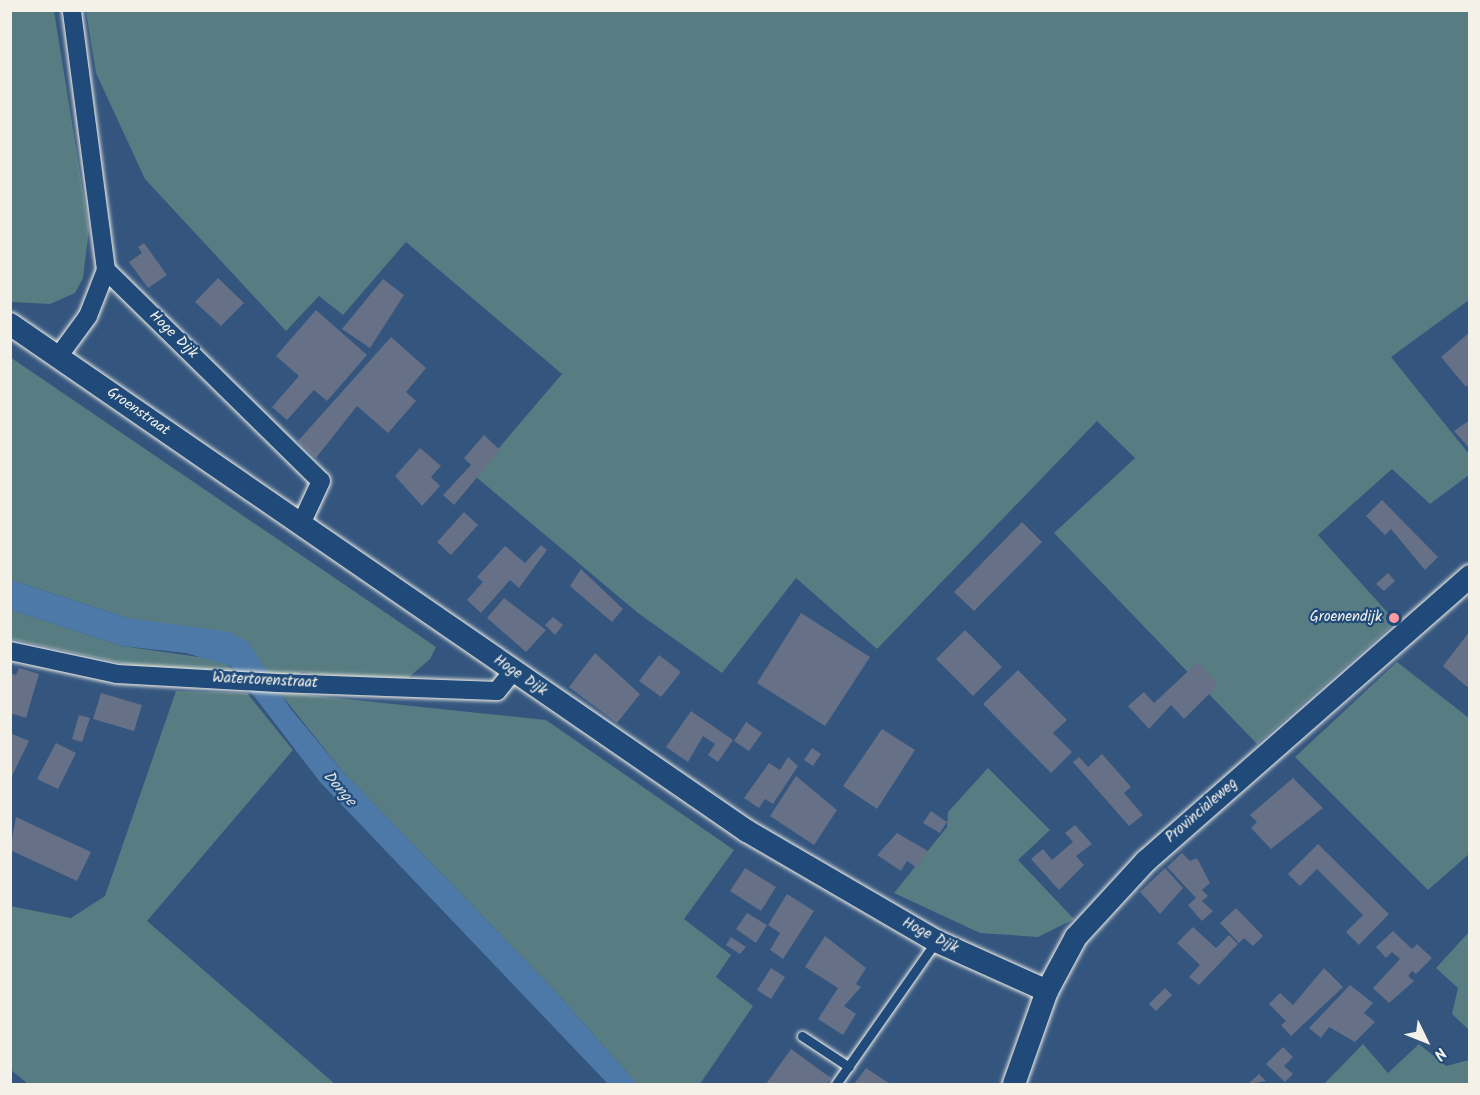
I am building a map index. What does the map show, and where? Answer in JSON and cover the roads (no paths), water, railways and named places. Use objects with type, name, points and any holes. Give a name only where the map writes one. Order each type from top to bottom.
[{"type":"street","points":[[58,357],[88,316],[106,270],[72,10]]},
{"type":"street","name":"Hoge Dijk","points":[[106,270],[321,481],[301,524],[747,831],[936,941],[1047,991]]},
{"type":"street","name":"Groenstraat","points":[[10,324],[301,524]]},
{"type":"street","name":"Provincialeweg","points":[[1014,1084],[1047,991],[1076,937],[1146,861],[1465,586]]},
{"type":"street","name":"Watertorenstraat","points":[[10,651],[117,674],[277,683],[497,691],[513,671]]},
{"type":"lane","points":[[836,1084],[936,941]]},
{"type":"lane","points":[[802,1036],[849,1067]]},
{"type":"water","name":"Donge","points":[[11,580],[128,618],[230,632],[248,642],[290,708],[343,772],[555,991],[637,1084],[608,1084],[320,782],[231,666],[186,653],[122,646],[11,610]]},
{"type":"place","name":"Groenendijk","points":[[1394,618]]}]
